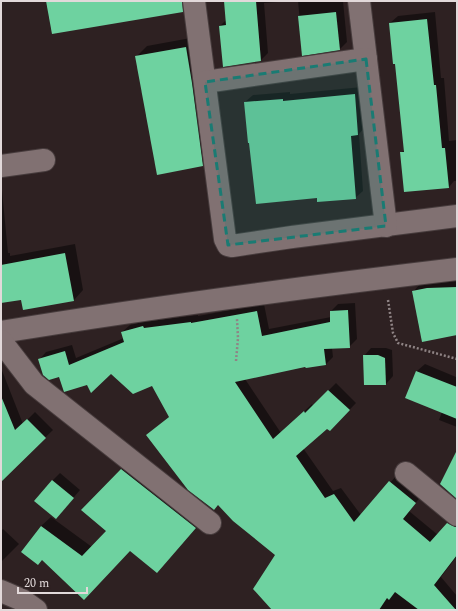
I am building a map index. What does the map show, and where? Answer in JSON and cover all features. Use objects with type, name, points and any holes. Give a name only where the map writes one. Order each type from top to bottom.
[{"type":"street","points":[[194,1],[225,239],[228,245],[232,246],[457,216]]},
{"type":"street","points":[[359,1],[386,226]]},
{"type":"street","points":[[205,82],[366,59]]},
{"type":"street","points":[[1,166],[44,160]]},
{"type":"street","points":[[1,332],[125,312],[457,268]]},
{"type":"street","points":[[1,341],[34,384],[210,523]]},
{"type":"street","points":[[406,473],[457,514]]},
{"type":"street","points":[[1,591],[22,600],[36,610]]},
{"type":"path","points":[[384,277],[393,334],[398,343],[457,358]]},
{"type":"path","points":[[233,297],[238,338],[236,361]]},
{"type":"highlighted area","points":[[366,59],[386,226],[228,245],[205,82]]},
{"type":"building","points":[[46,1],[182,1],[183,12],[52,34]]},
{"type":"building","points":[[224,1],[256,1],[261,61],[223,67],[219,26],[226,25]]},
{"type":"building","points":[[336,12],[340,50],[302,56],[298,16]]},
{"type":"building","points":[[427,19],[434,85],[436,85],[442,148],[445,148],[449,188],[404,192],[400,152],[404,152],[395,64],[393,64],[389,23]]},
{"type":"building","points":[[186,47],[203,166],[157,175],[135,56]]},
{"type":"building","points":[[355,94],[358,135],[351,136],[356,199],[317,202],[317,198],[256,204],[244,102],[283,99],[283,101]]},
{"type":"building","points":[[65,253],[74,301],[23,310],[21,300],[1,303],[1,265]]},
{"type":"building","points":[[457,287],[457,335],[422,342],[412,291],[427,288]]},
{"type":"building","points":[[348,310],[350,348],[324,349],[326,365],[305,367],[235,382],[273,439],[304,411],[305,413],[328,390],[350,410],[330,431],[327,429],[296,456],[325,498],[334,494],[354,522],[389,481],[416,503],[403,519],[430,542],[447,523],[457,527],[457,555],[434,585],[456,610],[419,610],[395,592],[389,600],[387,598],[379,610],[272,610],[253,589],[275,555],[233,521],[218,505],[214,510],[188,490],[146,435],[169,417],[152,386],[133,394],[111,374],[91,393],[87,385],[64,392],[59,377],[49,380],[43,375],[38,359],[65,351],[69,365],[124,342],[121,332],[143,326],[144,328],[191,323],[257,311],[262,336],[330,322],[330,311]]},
{"type":"building","points":[[363,355],[378,355],[385,358],[386,385],[364,385]]},
{"type":"building","points":[[416,371],[457,387],[457,419],[405,398]]},
{"type":"building","points":[[1,396],[15,430],[27,419],[46,438],[1,482]]},
{"type":"building","points":[[457,450],[457,499],[440,484]]},
{"type":"building","points":[[121,469],[196,528],[157,573],[130,551],[84,600],[42,560],[38,565],[21,552],[41,526],[82,556],[106,531],[81,510]]},
{"type":"building","points":[[52,480],[74,498],[56,519],[34,501]]}]
